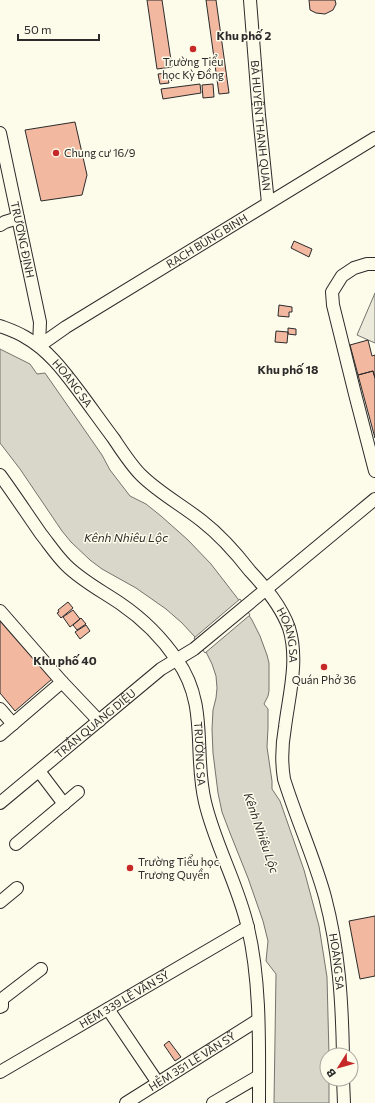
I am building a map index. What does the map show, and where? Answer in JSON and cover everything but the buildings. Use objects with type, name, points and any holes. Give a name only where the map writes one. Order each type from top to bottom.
[{"type":"street","name":"BÀ HUYỆN THANH QUAN","points":[[250,0],[268,203]]},
{"type":"street","name":"TRƯƠNG ĐỊNH","points":[[0,133],[40,322],[39,346]]},
{"type":"street","name":"RẠCH BÙNG BINH","points":[[39,346],[66,327],[375,138]]},
{"type":"street","points":[[0,225],[18,218]]},
{"type":"street","points":[[375,264],[367,264],[354,268],[342,276],[332,292],[333,304],[375,472]]},
{"type":"street","name":"HOÀNG SA","points":[[0,326],[25,337],[39,346],[50,356],[63,370],[128,460],[140,474],[152,485],[203,522],[239,556],[275,601],[283,615],[289,628],[293,654],[282,747],[282,766],[284,778],[315,866],[331,924],[340,978],[343,1047]]},
{"type":"street","name":"TRƯỜNG SA","points":[[0,475],[52,549],[65,564],[80,577],[134,614],[157,636],[184,671],[195,700],[198,716],[202,782],[205,801],[210,820],[241,903],[248,927],[256,975],[259,1103]]},
{"type":"street","points":[[266,589],[375,499]]},
{"type":"street","name":"TRẦN QUANG DIỆU","points":[[0,804],[161,669],[194,649],[266,589]]},
{"type":"street","points":[[0,610],[62,682],[99,721]]},
{"type":"street","points":[[0,735],[62,682]]},
{"type":"street","points":[[0,709],[13,724]]},
{"type":"street","points":[[39,772],[64,804]]},
{"type":"street","points":[[16,844],[78,792]]},
{"type":"street","points":[[0,902],[17,888]]},
{"type":"street","name":"HẺM 339 LÊ VĂN SỸ","points":[[0,1072],[248,927]]},
{"type":"street","points":[[0,1007],[2,1006],[2,999],[41,969]]},
{"type":"street","points":[[108,1009],[158,1083]]},
{"type":"street","name":"HẺM 351 LÊ VĂN SỸ","points":[[126,1103],[258,1020]]},
{"type":"street","points":[[213,1103],[259,1076]]},
{"type":"street","points":[[344,1087],[344,1103]]},
{"type":"shaded area","points":[[375,293],[375,343],[357,335]]},
{"type":"water","name":"Kênh Nhiêu Lộc","points":[[0,349],[30,364],[37,374],[45,373],[102,455],[110,470],[130,496],[146,504],[161,516],[188,540],[211,564],[238,599],[252,620],[260,636],[269,663],[269,691],[264,704],[268,709],[267,747],[272,789],[280,801],[304,870],[319,926],[327,977],[329,1047],[319,1047],[319,1087],[329,1087],[329,1103],[274,1103],[276,974],[266,961],[268,941],[263,921],[222,812],[218,793],[213,753],[212,729],[213,710],[217,688],[216,676],[212,664],[206,652],[195,637],[166,609],[136,588],[102,569],[71,542],[0,443]]},
{"type":"pier","points":[[240,599],[250,615],[205,653],[194,638]]},
{"type":"place","name":"Trường Tiểu học Kỳ Đồng","points":[[193,49]]},
{"type":"place","name":"Chung cư 16/9","points":[[56,153]]},
{"type":"place","name":"Quán Phở 36","points":[[324,667]]},
{"type":"place","name":"Trường Tiểu học Trương Quyền","points":[[130,868]]},
{"type":"district","name":"Khu phố 2","points":[[244,36]]},
{"type":"district","name":"Khu phố 18","points":[[288,370]]},
{"type":"district","name":"Khu phố 40","points":[[65,661]]}]
